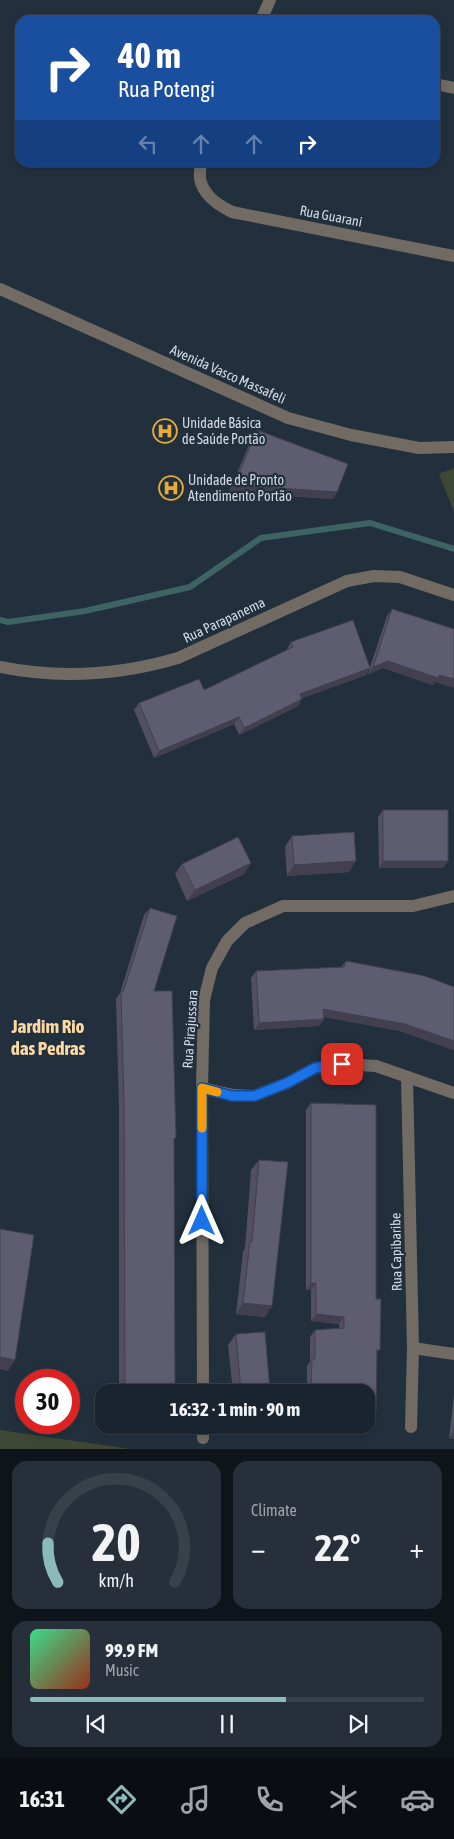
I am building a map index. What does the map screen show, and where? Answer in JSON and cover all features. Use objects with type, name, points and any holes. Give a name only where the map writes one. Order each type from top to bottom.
[{"type":"street","points":[[262,15],[270,0]]},
{"type":"street","points":[[440,85],[454,88]]},
{"type":"street","name":"Rua Guarani","points":[[202,167],[201,183],[207,195],[216,204],[232,212],[454,256]]},
{"type":"street","name":"Avenida Vasco Massafeli","points":[[0,289],[288,418],[351,435],[419,448],[454,447]]},
{"type":"street","name":"Rua Parapanema","points":[[0,667],[16,670],[110,674],[150,666],[178,658],[347,580],[374,576],[400,577],[454,595]]},
{"type":"street","name":"Rua Pirajussara","points":[[203,1384],[202,1088],[204,1000],[212,968],[227,942],[246,923],[282,906],[413,906],[454,896]]},
{"type":"street","points":[[202,1088],[232,1096],[254,1096],[287,1083],[315,1068],[342,1064],[376,1066],[454,1093]]},
{"type":"street","name":"Rua Capibaribe","points":[[407,1077],[413,1348],[411,1427]]},
{"type":"street","points":[[413,1348],[454,1354]]},
{"type":"green space","points":[[454,468],[454,512],[439,474]]},
{"type":"green space","points":[[0,1430],[15,1432],[15,1434],[27,1434],[130,1449],[0,1449]]},
{"type":"building","points":[[257,430],[348,464],[337,492],[234,485]]},
{"type":"building","points":[[392,609],[454,629],[454,679],[439,675],[438,678],[388,661],[373,667]]},
{"type":"building","points":[[353,620],[370,668],[300,694],[302,699],[244,728],[239,717],[159,751],[139,703],[199,679],[204,690],[293,647],[291,642]]},
{"type":"building","points":[[383,810],[448,810],[448,861],[383,861]]},
{"type":"building","points":[[354,832],[356,861],[294,865],[292,836]]},
{"type":"building","points":[[238,837],[251,863],[195,890],[182,864]]},
{"type":"building","points":[[150,908],[177,916],[154,991],[172,991],[176,1138],[174,1138],[175,1384],[125,1384],[124,1101],[121,992],[123,992]]},
{"type":"building","points":[[346,961],[425,976],[454,987],[454,1041],[405,1024],[323,1009],[324,1019],[259,1023],[256,971],[344,967]]},
{"type":"building","points":[[311,1103],[376,1105],[376,1299],[381,1299],[380,1350],[377,1350],[376,1412],[375,1384],[311,1384],[312,1359],[315,1359],[315,1330],[344,1328],[344,1317],[316,1314],[316,1283],[311,1283]]},
{"type":"building","points":[[259,1160],[288,1162],[272,1306],[243,1303],[250,1241],[252,1242]]},
{"type":"building","points":[[0,1229],[34,1235],[15,1360],[0,1357]]},
{"type":"building","points":[[265,1332],[269,1384],[240,1384],[236,1334]]},
{"type":"waterway","points":[[0,620],[8,622],[85,611],[190,587],[261,538],[370,523],[454,549]]},
{"type":"slow traffic","points":[[202,1128],[202,1088],[217,1092]]},
{"type":"place","name":"Unidade Básica de Saúde Portão","points":[[165,431]]},
{"type":"place","name":"Unidade de Pronto Atendimento Portão","points":[[171,488]]},
{"type":"district","name":"Jardim Rio das Pedras","points":[[48,1037]]},
{"type":"route","points":[[202,1221],[202,1088],[232,1096],[254,1096],[287,1083],[315,1068],[342,1064]]}]
